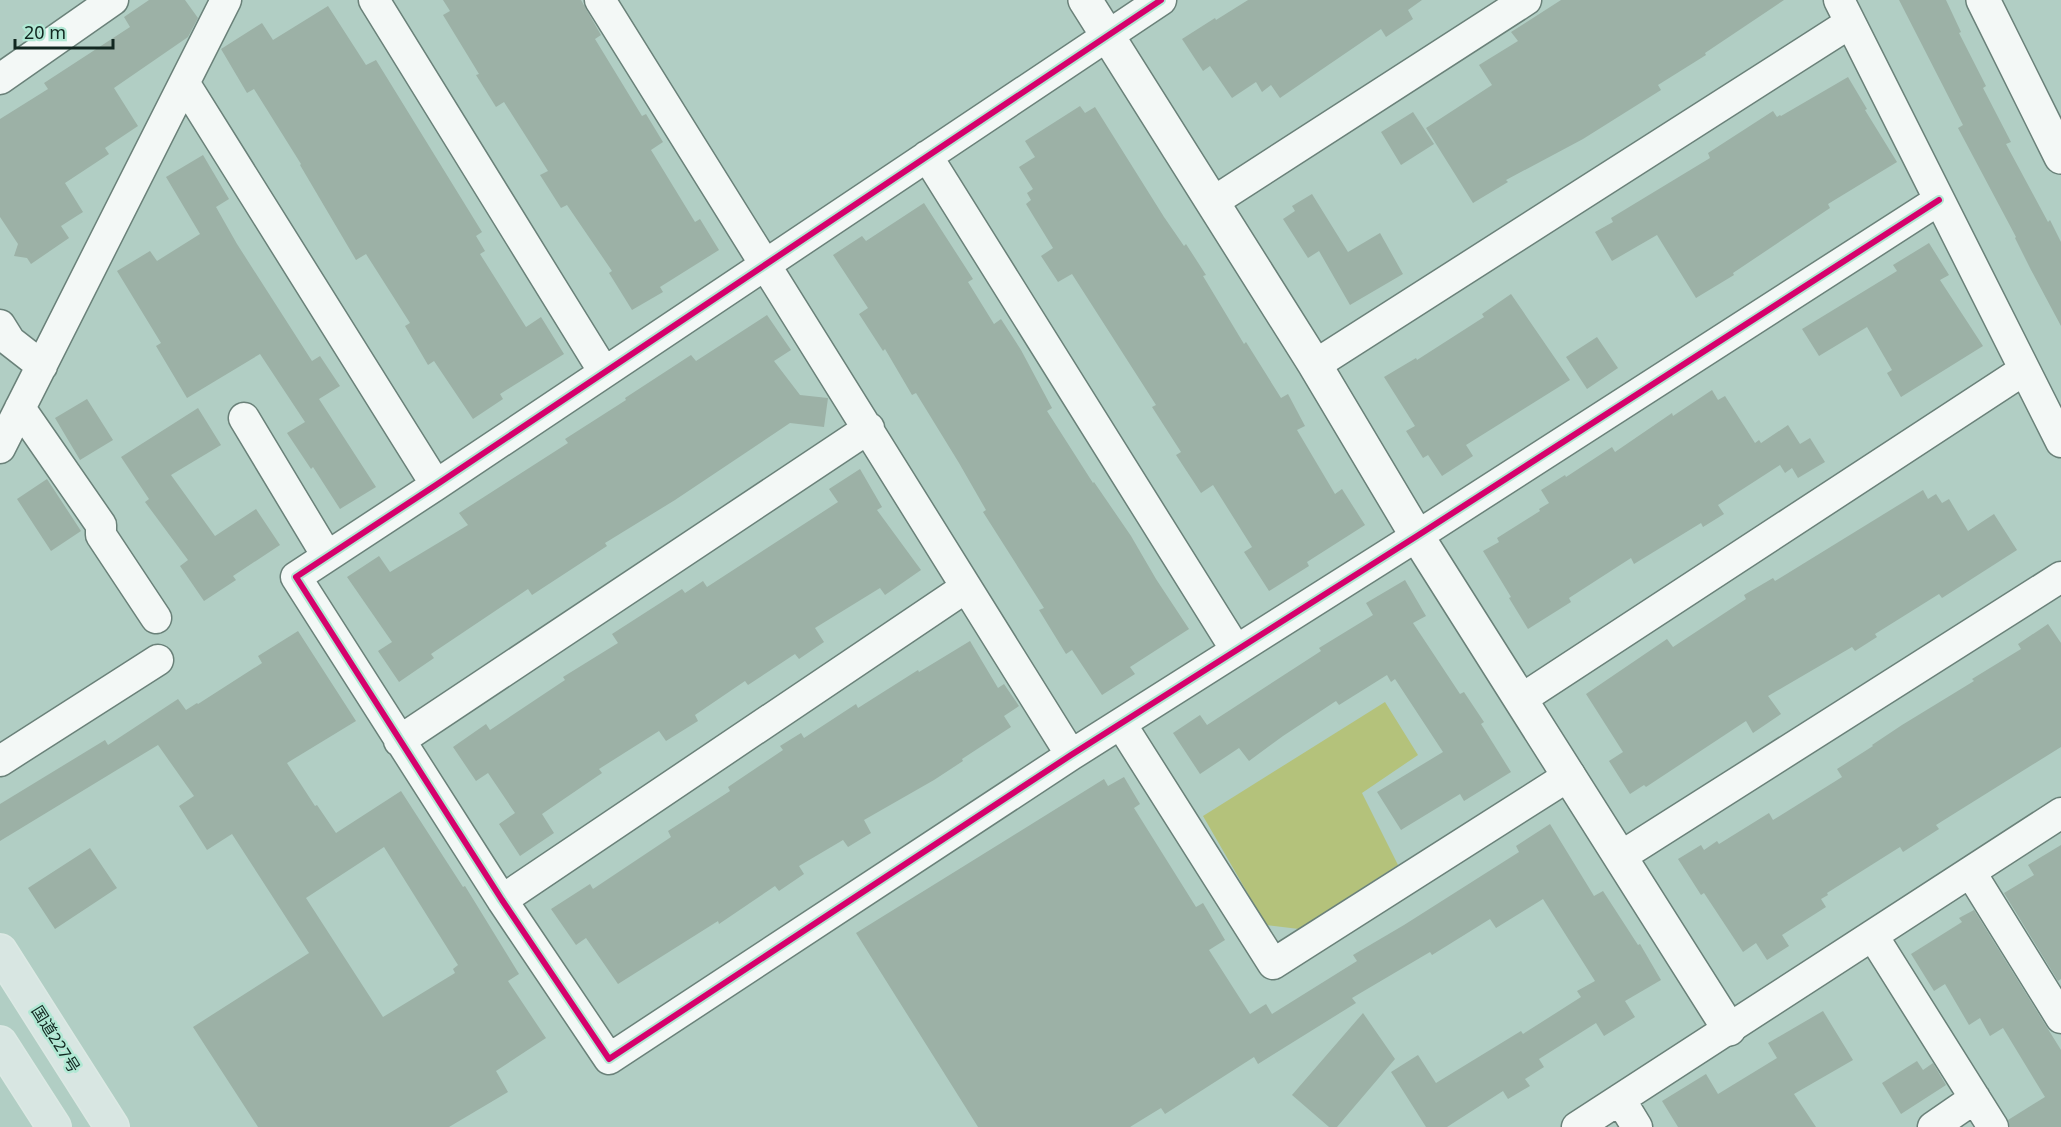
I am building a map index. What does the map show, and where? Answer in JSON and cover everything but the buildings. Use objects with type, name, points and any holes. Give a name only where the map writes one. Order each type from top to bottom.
[{"type":"highway","name":"国道227号","points":[[0,951],[112,1127]]},
{"type":"highway","points":[[0,1043],[54,1127]]},
{"type":"street","points":[[0,79],[113,0]]},
{"type":"street","points":[[0,448],[226,0]]},
{"type":"street","points":[[374,0],[604,372]]},
{"type":"street","points":[[600,0],[1071,755]]},
{"type":"street","points":[[1085,0],[1315,365],[1520,700],[1570,775],[1729,1029]]},
{"type":"street","points":[[1161,0],[296,577],[502,900],[609,1059],[1071,755],[1418,536],[1939,200]]},
{"type":"street","points":[[1213,202],[1526,0]]},
{"type":"street","points":[[1983,0],[2061,157]]},
{"type":"street","points":[[1315,365],[1844,11],[2061,442]]},
{"type":"street","points":[[185,84],[436,485]]},
{"type":"street","points":[[927,156],[1236,650]]},
{"type":"street","points":[[0,326],[10,341],[42,366]]},
{"type":"street","points":[[1520,700],[2024,370]]},
{"type":"street","points":[[20,408],[101,525],[101,535],[156,618]]},
{"type":"street","points":[[244,418],[327,556]]},
{"type":"street","points":[[399,741],[868,428]]},
{"type":"street","points":[[1620,857],[2061,577]]},
{"type":"street","points":[[502,900],[965,588]]},
{"type":"street","points":[[0,761],[158,660]]},
{"type":"street","points":[[1121,724],[1273,964],[1570,775]]},
{"type":"street","points":[[1577,1127],[2061,813]]},
{"type":"street","points":[[1971,873],[2061,1018]]},
{"type":"street","points":[[1873,936],[1993,1127]]},
{"type":"street","points":[[1933,1127],[1975,1098]]},
{"type":"street","points":[[1620,1100],[1637,1127]]},
{"type":"green space","points":[[1385,702],[1418,755],[1362,793],[1398,865],[1299,929],[1266,925],[1203,816]]},
{"type":"cycle path","points":[[1161,0],[296,577],[502,900],[609,1059],[1071,755],[1417,536],[1939,200]]}]
